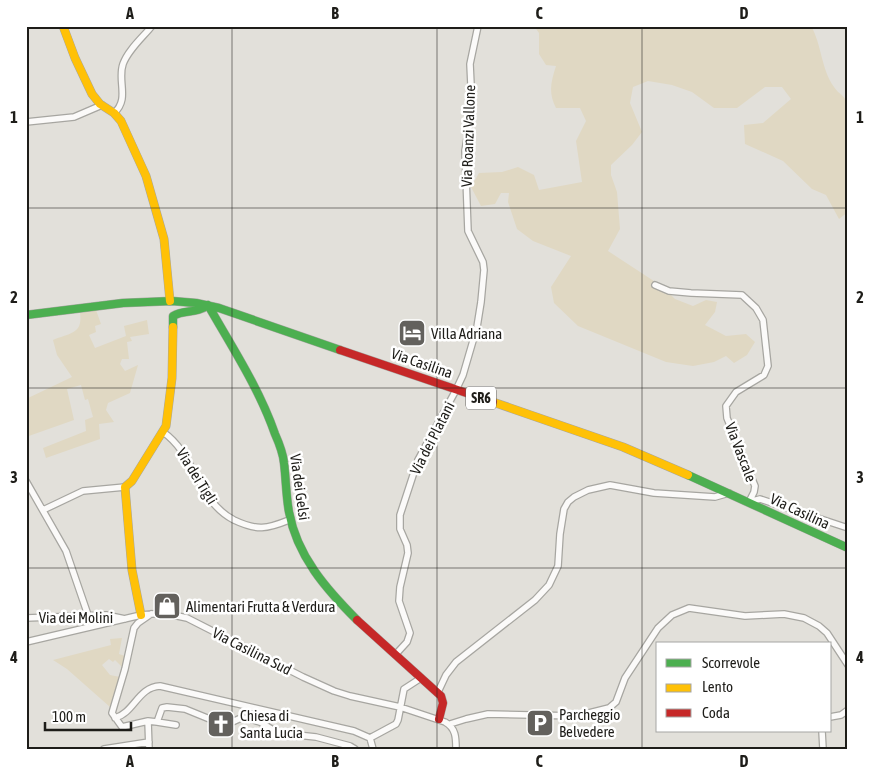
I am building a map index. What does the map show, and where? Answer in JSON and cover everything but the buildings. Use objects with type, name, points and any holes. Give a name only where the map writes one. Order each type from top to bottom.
[{"type":"street","points":[[63,26],[72,52],[95,99],[114,113],[124,126],[146,176],[165,242],[170,301]]},
{"type":"street","points":[[114,113],[122,101],[121,72],[124,62],[152,26]]},
{"type":"street","name":"Via Roanzi Vallone","points":[[456,390],[467,364],[477,328],[484,270],[483,262],[470,237],[467,225],[465,150],[472,100],[470,64],[478,26]]},
{"type":"street","points":[[26,122],[74,117],[102,105]]},
{"type":"street","name":"Via Vascale","points":[[654,285],[669,291],[742,295],[756,308],[763,320],[768,366],[764,375],[736,392],[726,406],[727,418],[754,486],[754,492],[749,502]]},
{"type":"street","name":"Via Casilina","points":[[26,315],[130,303],[170,301],[208,305],[618,445],[729,493],[848,548]]},
{"type":"street","points":[[43,510],[87,490],[125,487],[132,482],[166,426],[171,382],[174,316],[178,312],[200,311],[208,305]]},
{"type":"street","name":"Via dei Gelsi","points":[[208,305],[255,390],[280,446],[284,462],[289,520],[301,550],[324,585],[366,627],[438,692]]},
{"type":"street","name":"Via dei Platani","points":[[396,654],[407,642],[410,633],[399,601],[400,587],[408,553],[400,529],[400,512],[418,460],[456,390]]},
{"type":"street","name":"Via dei Tigli","points":[[163,432],[178,445],[199,482],[223,514],[245,525],[259,528],[270,527],[289,520]]},
{"type":"street","points":[[26,481],[69,556],[88,615]]},
{"type":"street","points":[[439,719],[443,700],[438,692],[446,675],[459,659],[531,602],[549,584],[558,566],[564,509],[574,497],[588,490],[610,485],[654,493],[715,497],[729,493]]},
{"type":"street","points":[[125,487],[132,570],[141,615]]},
{"type":"street","name":"Via Vascale","points":[[749,502],[760,499],[848,528]]},
{"type":"street","points":[[456,749],[455,734],[450,724],[466,719],[488,714],[578,716],[609,708],[616,702],[623,681],[658,628],[672,615],[689,608],[745,616],[784,614],[804,618],[819,626],[827,634],[848,665]]},
{"type":"street","points":[[153,613],[138,622],[134,628],[123,676],[112,712],[122,727],[148,721],[176,725]]},
{"type":"street","name":"Via Casilina Sud","points":[[26,642],[141,615],[153,613],[172,614],[191,620],[295,674],[334,691],[400,707],[450,724]]},
{"type":"street","name":"Via dei Molini","points":[[26,618],[108,615],[125,619]]},
{"type":"street","points":[[115,718],[125,713],[147,689],[160,686],[346,729],[370,738],[396,724],[404,689],[421,678]]},
{"type":"street","points":[[157,722],[163,707],[181,709],[212,720],[228,723],[233,723],[241,718],[250,719],[260,722],[278,733],[316,737],[355,749]]},
{"type":"street","points":[[832,716],[841,715],[848,710]]},
{"type":"street","points":[[104,749],[149,745],[148,721]]},
{"type":"street","points":[[822,732],[824,749]]},
{"type":"street","points":[[370,738],[373,749]]},
{"type":"shaded area","points":[[534,26],[811,26],[815,33],[826,73],[848,106],[848,212],[839,219],[826,195],[812,189],[783,161],[745,144],[744,125],[763,123],[791,99],[782,87],[765,87],[737,108],[714,108],[692,92],[672,85],[648,81],[633,87],[630,103],[642,132],[632,145],[611,165],[611,175],[617,192],[620,229],[608,251],[663,287],[675,299],[693,306],[706,300],[717,302],[715,312],[705,325],[726,336],[746,334],[755,342],[747,355],[734,363],[726,356],[714,362],[693,366],[666,362],[578,326],[554,303],[551,287],[571,256],[533,241],[517,229],[508,202],[509,193],[501,193],[495,204],[481,206],[471,187],[479,173],[502,172],[518,167],[534,175],[539,190],[582,182],[576,141],[586,121],[580,108],[556,108],[551,87],[556,66],[546,65],[539,54],[539,33]]},
{"type":"shaded area","points":[[96,310],[101,324],[95,326],[96,332],[89,335],[95,348],[126,336],[124,326],[147,320],[149,334],[130,337],[132,341],[127,342],[129,359],[122,359],[120,364],[125,371],[138,365],[130,393],[108,403],[106,410],[114,422],[99,424],[100,439],[46,458],[43,448],[86,431],[85,420],[93,417],[88,399],[85,400],[81,385],[67,389],[74,420],[26,437],[26,399],[72,377],[57,355],[53,340],[70,334],[77,329],[80,313]]},
{"type":"shaded area","points":[[122,638],[119,654],[125,656],[123,668],[115,660],[113,662],[109,659],[102,665],[110,675],[120,677],[110,707],[67,669],[53,660],[111,645],[110,639]]},
{"type":"traffic: fast","points":[[26,315],[123,303],[172,301],[196,303],[219,308],[340,350]]},
{"type":"traffic: fast","points":[[173,327],[173,316],[199,310],[208,305],[236,352],[269,417],[283,459],[289,512],[299,543],[314,571],[357,620]]},
{"type":"traffic: fast","points":[[688,475],[848,548]]},
{"type":"traffic: slow","points":[[63,26],[75,58],[92,94],[100,104],[114,113],[121,121],[146,176],[164,239],[170,301]]},
{"type":"traffic: slow","points":[[141,615],[132,570],[125,487],[132,481],[166,426],[172,378],[173,327]]},
{"type":"traffic: slow","points":[[493,402],[623,447],[688,475]]},
{"type":"traffic: jam","points":[[340,350],[493,402]]},
{"type":"traffic: jam","points":[[357,620],[441,696],[443,703],[439,719]]},
{"type":"place","name":"Villa Adriana","points":[[412,333]]},
{"type":"place","name":"Alimentari Frutta & Verdura","points":[[167,606]]},
{"type":"place","name":"Parcheggio Belvedere","points":[[540,723]]},
{"type":"place","name":"Chiesa di Santa Lucia","points":[[221,724]]}]
